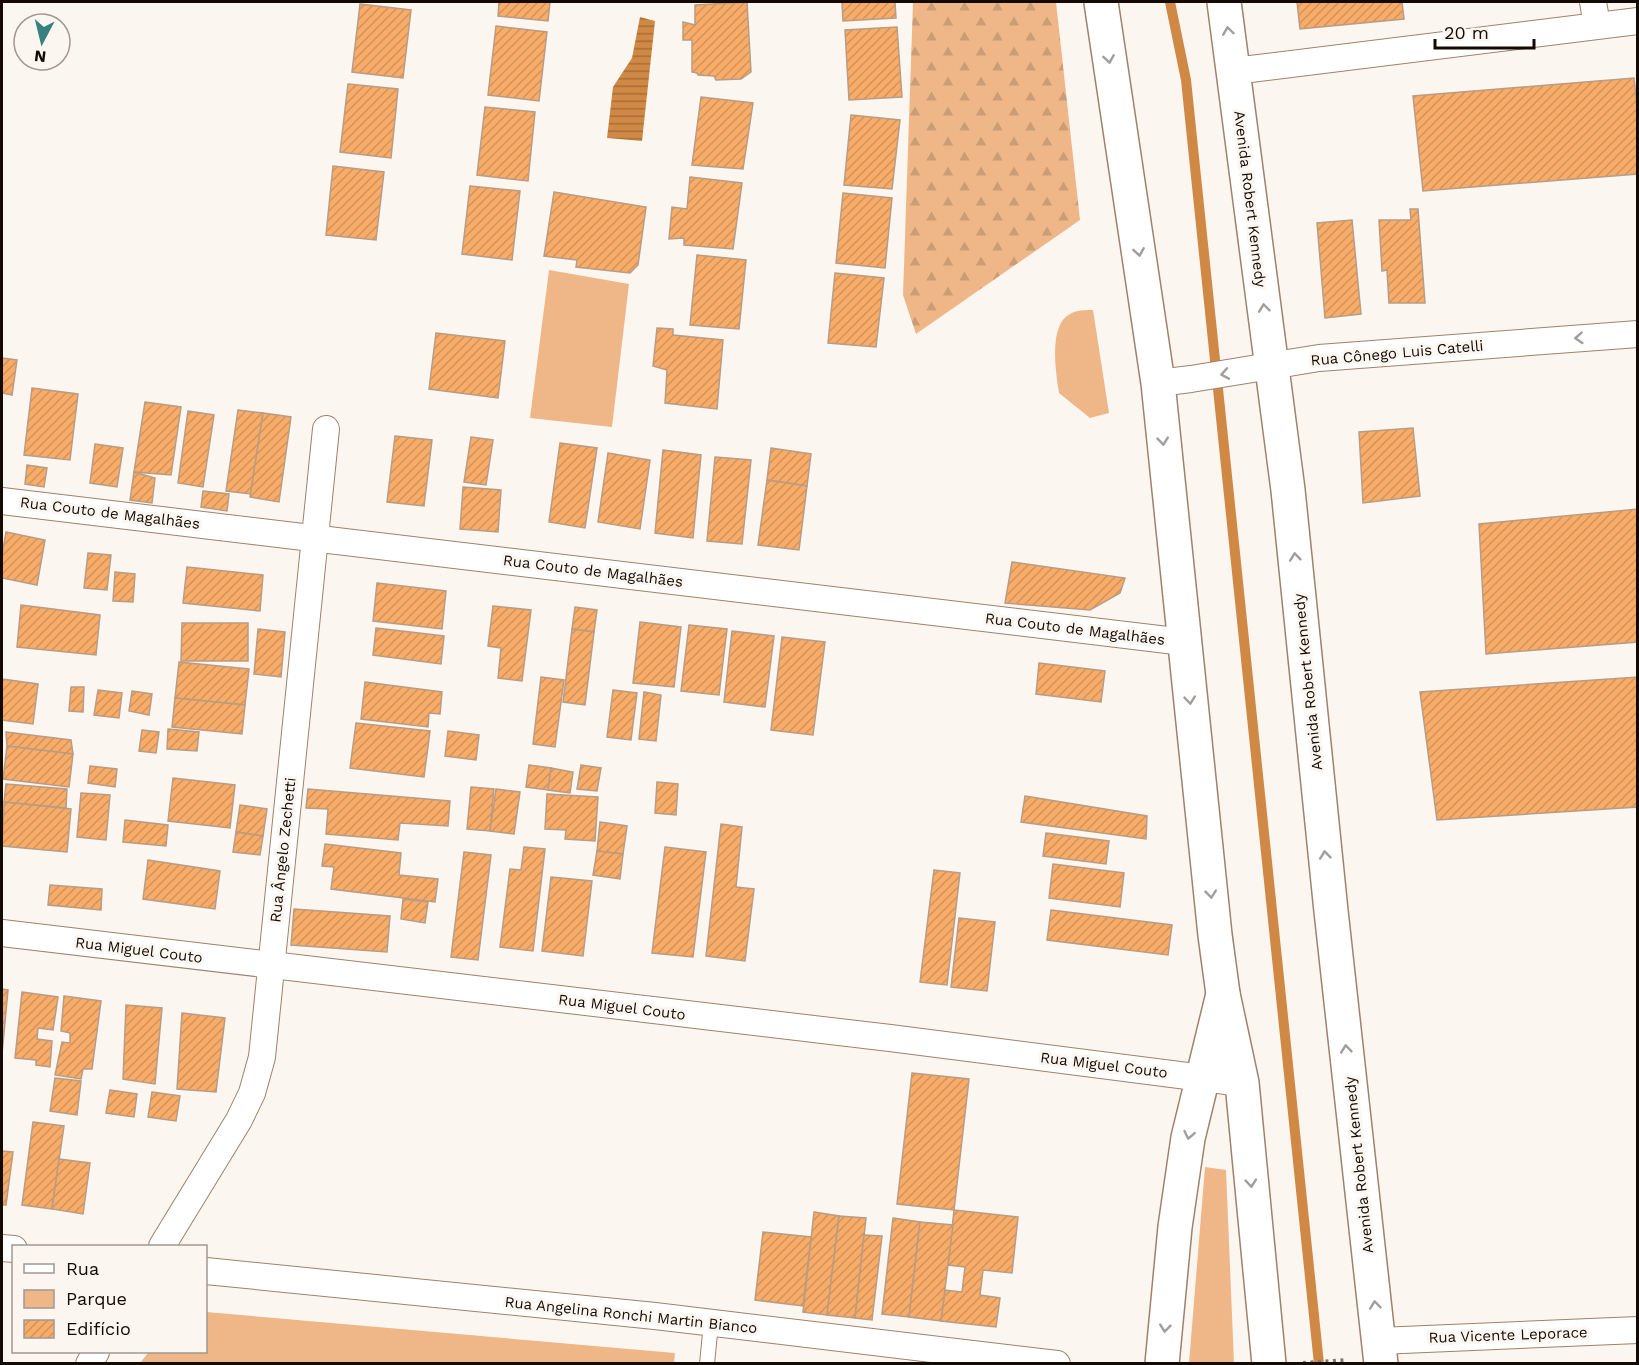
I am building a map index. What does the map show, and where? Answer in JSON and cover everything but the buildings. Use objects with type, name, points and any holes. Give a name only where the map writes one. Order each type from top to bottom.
[{"type":"main road","points":[[1101,2],[1158,383],[1222,994],[1242,1083],[1269,1364]]},
{"type":"main road","name":"Avenida Robert Kennedy","points":[[1224,2],[1234,71],[1266,367],[1288,490],[1331,911],[1370,1355]]},
{"type":"main road","points":[[1162,1364],[1175,1227],[1188,1138],[1222,994]]},
{"type":"street","points":[[1234,71],[1595,13],[1638,21]]},
{"type":"street","name":"Rua Cônego Luis Catelli","points":[[1158,383],[1191,380],[1319,358],[1638,334]]},
{"type":"street","name":"Rua Ângelo Zechetti","points":[[163,1245],[239,1120],[252,1093],[262,1057],[326,429]]},
{"type":"street","name":"Rua Couto de Magalhães","points":[[2,501],[1184,642]]},
{"type":"street","name":"Rua Miguel Couto","points":[[2,933],[890,1038],[1242,1083]]},
{"type":"street","name":"Rua Angelina Ronchi Martin Bianco","points":[[207,1271],[711,1323],[1057,1364]]},
{"type":"street","name":"Rua Vicente Leporace","points":[[1370,1355],[1638,1330]]},
{"type":"lane","points":[[707,1364],[711,1323]]},
{"type":"path","points":[[1302,1364],[1370,1355]]},
{"type":"green space","points":[[913,2],[1056,2],[1080,220],[916,334],[903,295]]},
{"type":"green space","points":[[549,270],[629,284],[612,427],[530,418]]},
{"type":"green space","points":[[1093,310],[1109,413],[1090,418],[1059,393],[1055,350],[1056,339],[1063,320],[1075,312]]},
{"type":"green space","points":[[1205,1167],[1226,1170],[1234,1363],[1189,1363]]},
{"type":"green space","points":[[207,1312],[675,1353],[674,1363],[140,1363],[148,1353],[207,1353]]},
{"type":"shaded area","points":[[640,17],[655,21],[642,141],[607,138],[613,87],[632,58]]},
{"type":"waterway","points":[[1170,2],[1186,80],[1319,1364]]}]
